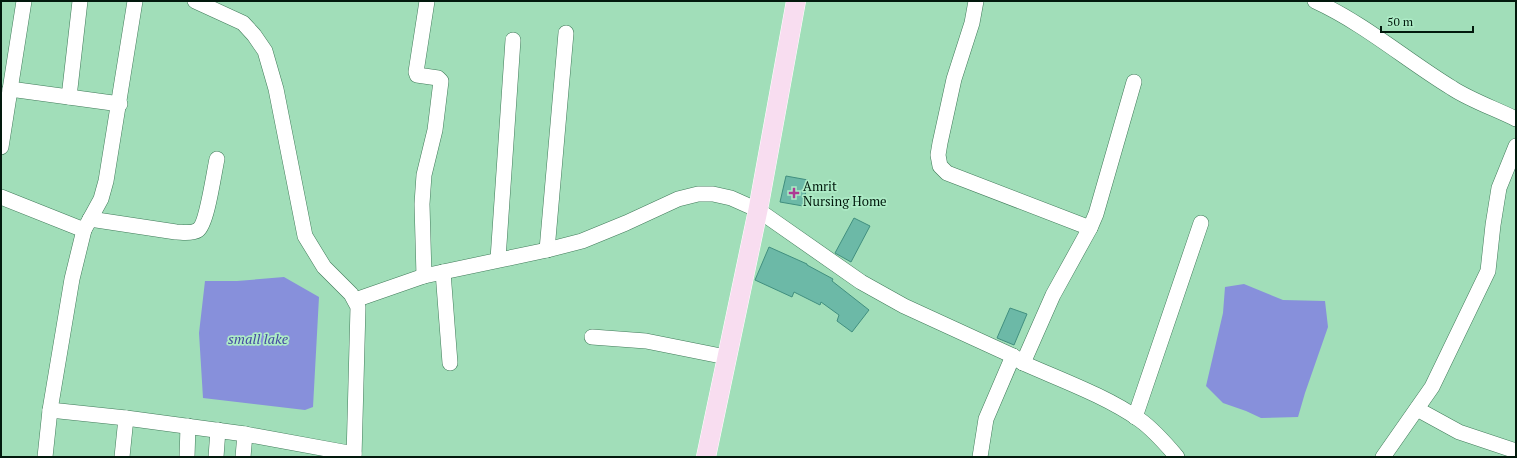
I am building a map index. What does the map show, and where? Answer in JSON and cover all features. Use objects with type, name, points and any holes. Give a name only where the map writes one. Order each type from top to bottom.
[{"type":"main road","points":[[706,457],[758,210],[796,1]]},
{"type":"street","points":[[1,147],[10,89],[7,73],[24,1]]},
{"type":"street","points":[[69,97],[80,1]]},
{"type":"street","points":[[45,457],[50,410],[72,279],[87,225],[101,199],[106,181],[120,104],[135,1]]},
{"type":"street","points":[[50,410],[126,418],[245,434],[354,456],[359,319],[358,307],[351,294],[324,267],[305,236],[276,89],[265,51],[254,35],[243,23],[195,1]]},
{"type":"street","points":[[424,276],[422,189],[435,130],[441,81],[438,78],[419,76],[416,72],[427,1]]},
{"type":"street","points":[[976,1],[972,23],[954,79],[941,136],[938,155],[940,166],[947,173],[1090,228]]},
{"type":"street","points":[[1315,1],[1332,8],[1367,30],[1453,89],[1516,119]]},
{"type":"street","points":[[547,250],[566,33]]},
{"type":"street","points":[[498,259],[513,40]]},
{"type":"street","points":[[980,457],[986,419],[1090,228],[1101,201],[1134,82]]},
{"type":"street","points":[[10,89],[120,104]]},
{"type":"street","points":[[1383,457],[1432,387],[1488,271],[1498,188],[1516,146]]},
{"type":"street","points":[[1,197],[87,225],[176,232],[198,231],[206,212],[216,158]]},
{"type":"street","points":[[355,300],[424,276],[498,259],[547,250],[582,241],[678,199],[698,194],[713,194],[731,198],[758,210],[861,282],[904,306],[1116,405],[1135,417],[1162,440],[1177,457]]},
{"type":"street","points":[[1135,417],[1201,223]]},
{"type":"street","points":[[443,272],[450,363]]},
{"type":"street","points":[[592,337],[646,341],[726,357]]},
{"type":"street","points":[[1417,409],[1459,432],[1516,451]]},
{"type":"street","points":[[122,457],[126,418]]},
{"type":"street","points":[[187,457],[188,426]]},
{"type":"street","points":[[216,457],[218,430]]},
{"type":"street","points":[[243,457],[245,434]]},
{"type":"water","name":"small lake","points":[[284,277],[319,297],[313,407],[305,410],[203,398],[199,333],[205,281],[237,281]]},
{"type":"water","points":[[1244,284],[1283,300],[1325,301],[1328,327],[1298,417],[1261,418],[1223,403],[1206,386],[1223,313],[1225,287]]},
{"type":"building","points":[[786,176],[808,180],[803,206],[780,202]]},
{"type":"building","points":[[854,218],[870,226],[851,262],[835,253]]},
{"type":"building","points":[[769,247],[807,264],[833,279],[832,281],[869,310],[852,332],[837,321],[839,315],[821,302],[820,305],[794,292],[792,297],[755,280]]},
{"type":"building","points":[[1010,308],[1027,314],[1014,345],[997,338]]},
{"type":"place","name":"Amrit Nursing Home","points":[[794,193]]}]
